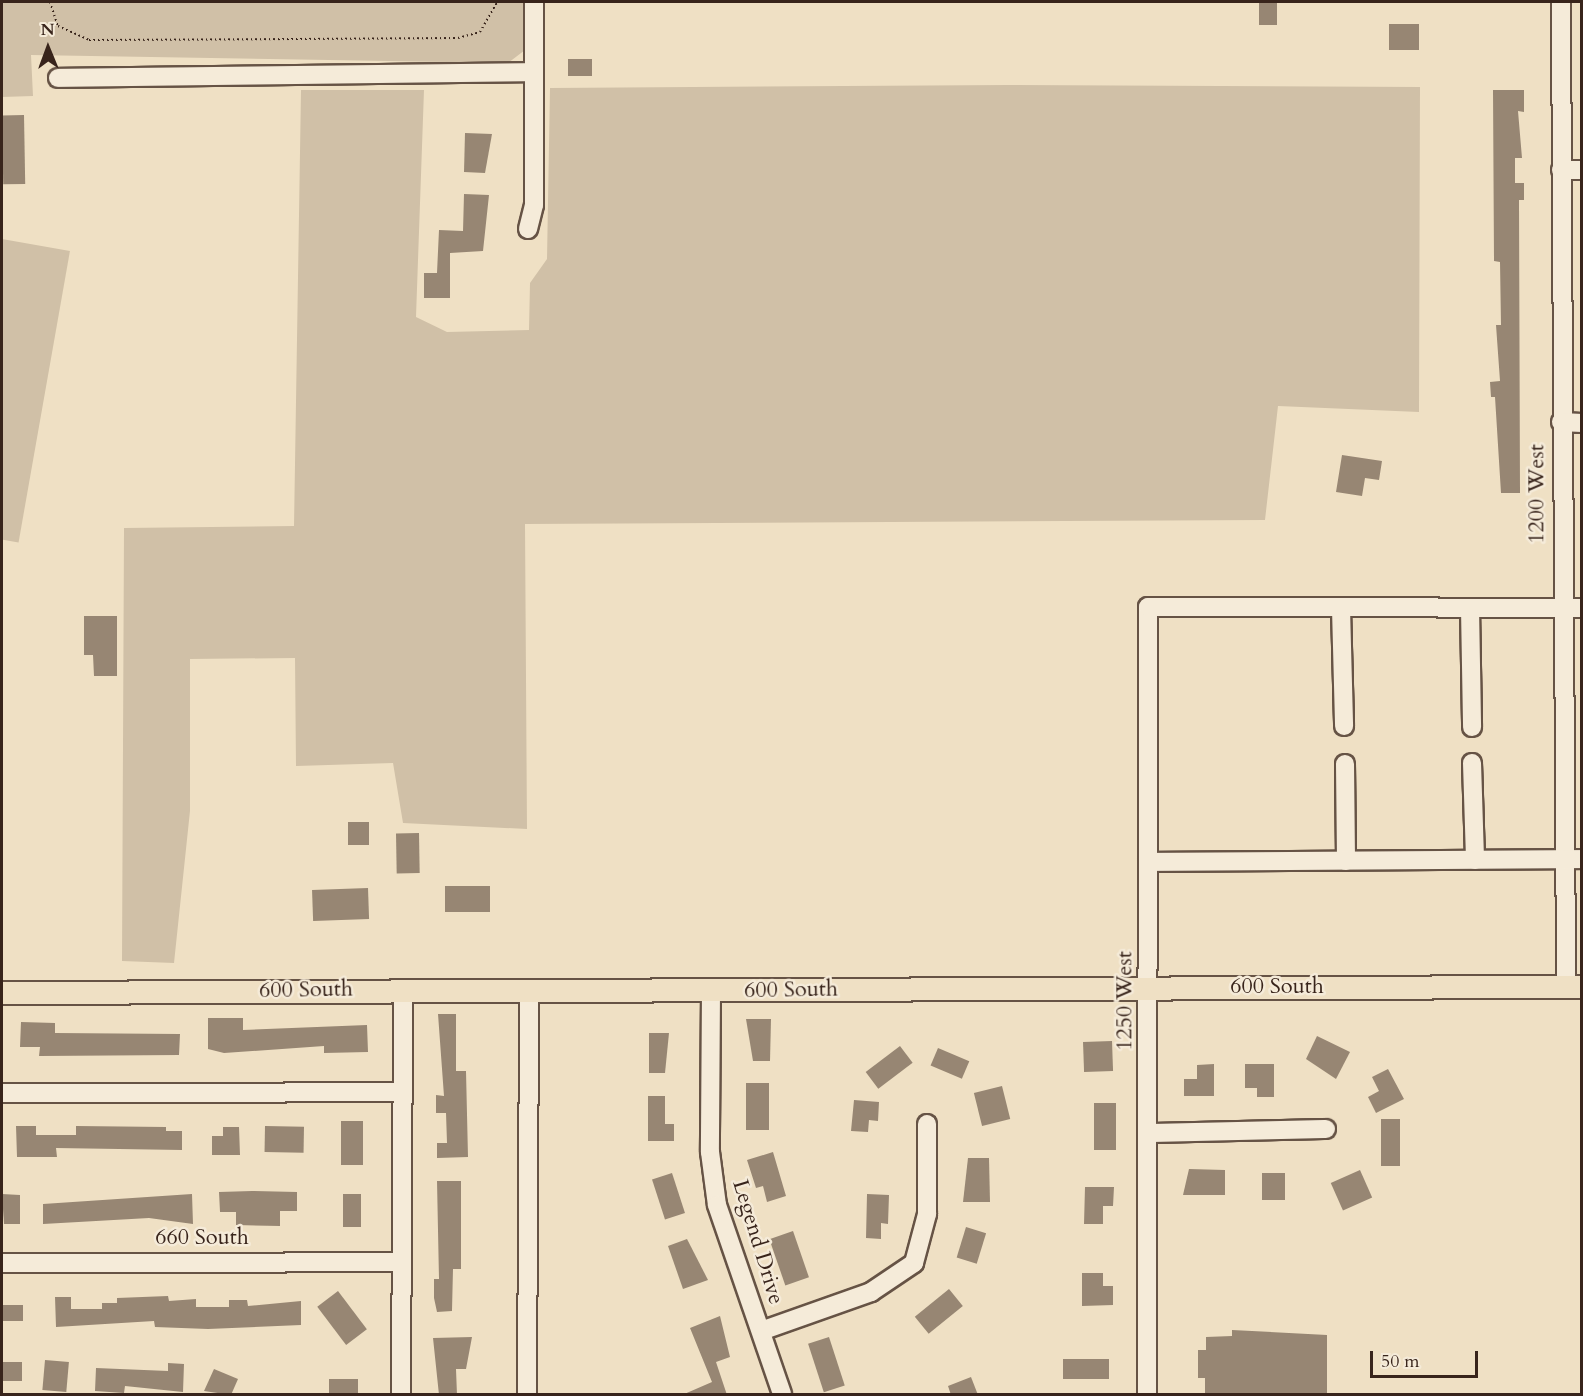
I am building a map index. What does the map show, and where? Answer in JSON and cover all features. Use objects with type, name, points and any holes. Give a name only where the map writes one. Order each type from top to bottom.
[{"type":"main road","name":"600 South","points":[[2,993],[404,989],[711,991],[1148,987],[1574,987]]},
{"type":"street","points":[[528,229],[534,205],[534,2]]},
{"type":"street","name":"1200 West","points":[[1561,2],[1563,859],[1574,987]]},
{"type":"street","points":[[58,78],[534,72]]},
{"type":"street","points":[[1561,170],[1581,170]]},
{"type":"street","points":[[1561,423],[1581,423]]},
{"type":"street","name":"1250 West","points":[[1148,1395],[1150,1133],[1148,607],[1341,608]]},
{"type":"street","points":[[1344,726],[1341,608],[1581,608]]},
{"type":"street","points":[[1470,608],[1472,727]]},
{"type":"street","points":[[1472,763],[1475,860]]},
{"type":"street","points":[[1345,764],[1346,861]]},
{"type":"street","points":[[1148,862],[1581,859]]},
{"type":"street","points":[[401,1395],[404,989]]},
{"type":"street","points":[[528,1395],[529,990]]},
{"type":"street","name":"Legend Drive","points":[[711,991],[710,1152],[717,1205],[782,1395]]},
{"type":"street","points":[[2,1093],[402,1092]]},
{"type":"street","points":[[761,1331],[871,1292],[914,1263],[927,1214],[927,1125]]},
{"type":"street","points":[[1150,1133],[1326,1130]]},
{"type":"street","name":"660 South","points":[[2,1263],[402,1262]]},
{"type":"path","points":[[50,2],[58,26],[69,35],[112,40],[458,38],[480,32],[497,2]]},
{"type":"shaded area","points":[[2,2],[525,2],[525,50],[508,63],[31,55],[33,96],[2,97]]},
{"type":"shaded area","points":[[1008,85],[1420,87],[1419,412],[1278,406],[1265,520],[525,524],[527,829],[403,823],[393,763],[296,766],[295,658],[190,659],[190,811],[174,963],[122,961],[124,528],[294,526],[301,90],[424,90],[416,317],[447,332],[529,330],[530,283],[547,259],[550,88]]},
{"type":"shaded area","points":[[2,239],[70,251],[19,542],[2,540]]},
{"type":"building","points":[[1259,2],[1277,2],[1277,25],[1259,25]]},
{"type":"building","points":[[1389,24],[1419,24],[1419,50],[1389,50]]},
{"type":"building","points":[[568,59],[592,59],[592,76],[568,76]]},
{"type":"building","points":[[1493,90],[1524,90],[1524,112],[1518,111],[1522,158],[1515,158],[1515,183],[1524,183],[1524,200],[1519,200],[1520,493],[1501,493],[1495,397],[1491,397],[1490,382],[1500,381],[1496,325],[1501,325],[1500,262],[1494,261]]},
{"type":"building","points":[[2,115],[24,115],[25,184],[3,184]]},
{"type":"building","points":[[465,133],[492,134],[485,173],[464,172]]},
{"type":"building","points":[[464,194],[489,195],[483,251],[450,253],[450,298],[424,298],[424,273],[437,273],[439,230],[463,231]]},
{"type":"building","points":[[1342,455],[1382,461],[1379,480],[1365,478],[1362,496],[1336,492]]},
{"type":"building","points":[[84,616],[117,616],[117,676],[94,676],[93,655],[84,655]]},
{"type":"building","points":[[348,822],[369,822],[369,845],[348,845]]},
{"type":"building","points":[[396,833],[419,833],[420,873],[397,873]]},
{"type":"building","points":[[445,886],[490,886],[490,912],[445,912]]},
{"type":"building","points":[[368,888],[369,919],[313,921],[312,890]]},
{"type":"building","points":[[438,1014],[456,1014],[456,1071],[466,1071],[468,1157],[437,1158],[437,1143],[447,1143],[446,1113],[436,1113],[436,1095],[444,1096]]},
{"type":"building","points":[[208,1018],[243,1018],[243,1030],[367,1025],[368,1052],[324,1053],[324,1046],[224,1053],[208,1049]]},
{"type":"building","points":[[746,1019],[771,1019],[770,1061],[753,1061]]},
{"type":"building","points":[[21,1022],[55,1023],[55,1033],[180,1034],[179,1055],[39,1056],[40,1047],[20,1047]]},
{"type":"building","points":[[649,1033],[669,1033],[665,1073],[649,1073]]},
{"type":"building","points":[[1317,1036],[1350,1052],[1336,1079],[1306,1059]]},
{"type":"building","points":[[1112,1041],[1113,1071],[1084,1072],[1083,1042]]},
{"type":"building","points":[[900,1046],[913,1063],[878,1089],[866,1072]]},
{"type":"building","points":[[938,1048],[969,1061],[962,1079],[931,1065]]},
{"type":"building","points":[[1214,1064],[1214,1096],[1184,1096],[1184,1079],[1197,1079],[1197,1065]]},
{"type":"building","points":[[1245,1064],[1274,1064],[1274,1097],[1257,1097],[1257,1088],[1245,1088]]},
{"type":"building","points":[[1388,1069],[1404,1099],[1376,1113],[1368,1097],[1379,1091],[1372,1077]]},
{"type":"building","points":[[746,1083],[769,1083],[769,1130],[746,1130]]},
{"type":"building","points":[[1002,1086],[1010,1119],[982,1126],[974,1093]]},
{"type":"building","points":[[648,1096],[665,1096],[665,1124],[674,1124],[674,1141],[648,1141]]},
{"type":"building","points":[[854,1100],[879,1102],[878,1121],[869,1120],[868,1132],[851,1131]]},
{"type":"building","points":[[1094,1103],[1116,1103],[1116,1150],[1094,1150]]},
{"type":"building","points":[[1381,1119],[1400,1119],[1400,1166],[1381,1166]]},
{"type":"building","points":[[341,1121],[363,1121],[363,1165],[341,1165]]},
{"type":"building","points":[[16,1126],[36,1126],[36,1135],[76,1135],[76,1126],[166,1127],[166,1131],[182,1131],[182,1150],[56,1148],[57,1157],[17,1157]]},
{"type":"building","points":[[265,1126],[304,1127],[304,1153],[265,1152]]},
{"type":"building","points":[[223,1127],[239,1127],[240,1155],[212,1155],[212,1136],[223,1136]]},
{"type":"building","points":[[773,1152],[786,1196],[767,1202],[763,1186],[756,1188],[747,1160]]},
{"type":"building","points":[[968,1158],[989,1158],[990,1202],[963,1202]]},
{"type":"building","points":[[1189,1169],[1225,1170],[1225,1195],[1183,1195]]},
{"type":"building","points":[[1360,1170],[1372,1197],[1343,1210],[1331,1183]]},
{"type":"building","points":[[672,1173],[685,1213],[665,1219],[652,1179]]},
{"type":"building","points":[[1262,1173],[1285,1173],[1285,1200],[1262,1200]]},
{"type":"building","points":[[437,1181],[461,1181],[461,1269],[453,1269],[452,1311],[437,1312],[434,1279],[439,1279]]},
{"type":"building","points":[[1085,1187],[1114,1187],[1113,1206],[1103,1206],[1103,1224],[1084,1224]]},
{"type":"building","points":[[219,1192],[297,1192],[297,1211],[280,1211],[280,1226],[236,1225],[236,1212],[220,1212]]},
{"type":"building","points":[[2,1194],[20,1195],[20,1224],[4,1224]]},
{"type":"building","points":[[192,1194],[193,1224],[149,1218],[43,1224],[43,1204]]},
{"type":"building","points":[[343,1194],[361,1194],[361,1227],[343,1227]]},
{"type":"building","points":[[867,1194],[889,1195],[888,1224],[881,1223],[881,1239],[866,1238]]},
{"type":"building","points":[[966,1227],[986,1233],[977,1264],[957,1258]]},
{"type":"building","points":[[793,1231],[809,1277],[785,1285],[769,1239]]},
{"type":"building","points":[[687,1239],[708,1280],[683,1289],[668,1246]]},
{"type":"building","points":[[1082,1273],[1103,1273],[1103,1286],[1113,1286],[1113,1305],[1082,1306]]},
{"type":"building","points":[[949,1289],[963,1306],[929,1334],[915,1317]]},
{"type":"building","points":[[338,1291],[367,1329],[346,1345],[317,1307]]},
{"type":"building","points":[[168,1296],[169,1301],[196,1299],[196,1307],[229,1307],[229,1300],[247,1300],[248,1306],[301,1301],[301,1325],[208,1329],[155,1327],[154,1321],[56,1327],[55,1297],[71,1297],[71,1309],[102,1309],[102,1303],[117,1303],[117,1298]]},
{"type":"building","points":[[2,1305],[23,1305],[23,1321],[2,1321]]},
{"type":"building","points":[[720,1316],[730,1357],[716,1362],[727,1395],[682,1395],[712,1382],[690,1328]]},
{"type":"building","points":[[1232,1330],[1327,1335],[1327,1395],[1205,1395],[1205,1378],[1198,1378],[1198,1350],[1206,1350],[1206,1337],[1232,1336]]},
{"type":"building","points":[[472,1337],[466,1369],[456,1369],[457,1395],[439,1395],[433,1338]]},
{"type":"building","points":[[829,1337],[845,1386],[824,1392],[808,1344]]},
{"type":"building","points":[[1063,1359],[1109,1359],[1109,1379],[1063,1379]]},
{"type":"building","points":[[45,1360],[69,1362],[66,1392],[42,1390]]},
{"type":"building","points":[[2,1362],[22,1362],[22,1381],[2,1381]]},
{"type":"building","points":[[168,1363],[184,1364],[183,1392],[125,1386],[124,1393],[95,1391],[96,1368],[168,1371]]},
{"type":"building","points":[[214,1369],[238,1379],[231,1395],[204,1391]]},
{"type":"building","points":[[971,1377],[978,1395],[951,1395],[948,1386]]},
{"type":"building","points":[[329,1379],[358,1379],[358,1394],[329,1394]]}]
